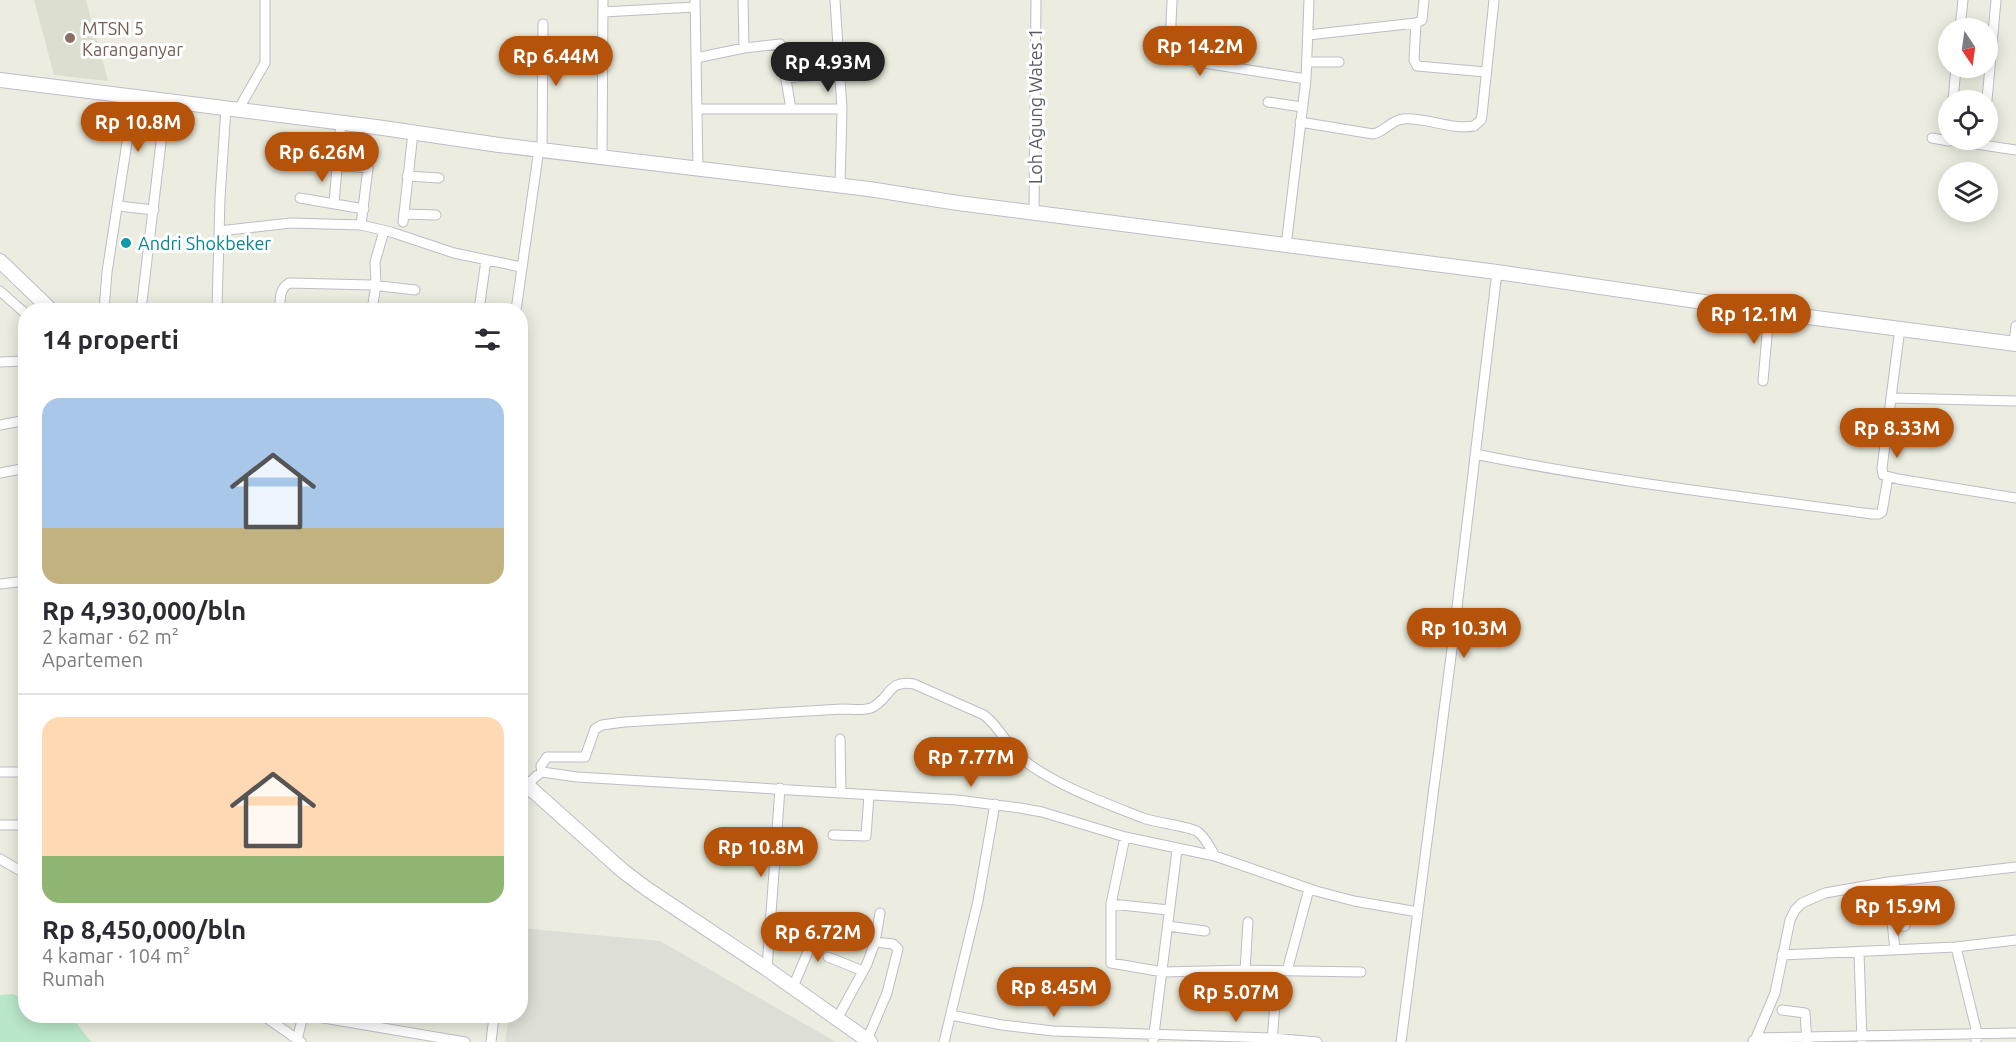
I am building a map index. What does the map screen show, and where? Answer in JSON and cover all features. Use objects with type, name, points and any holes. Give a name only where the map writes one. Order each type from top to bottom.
[{"type":"main road","points":[[0,80],[840,185],[1034,213],[1497,272],[1769,312],[2015,344]]},
{"type":"main road","points":[[3,269],[43,303]]},
{"type":"main road","points":[[528,796],[668,904],[767,969],[869,1041]]},
{"type":"street","points":[[217,303],[219,231],[232,109],[265,63],[265,0]]},
{"type":"street","points":[[602,157],[603,0]]},
{"type":"street","points":[[742,0],[744,48]]},
{"type":"street","points":[[835,0],[842,109],[840,185]]},
{"type":"street","name":"Loh Agung Wates 1","points":[[1034,213],[1035,0]]},
{"type":"street","points":[[1172,0],[1172,46],[1174,56],[1178,59],[1306,79]]},
{"type":"street","points":[[1286,246],[1306,79],[1309,0]]},
{"type":"street","points":[[1308,35],[1416,24],[1422,20],[1424,0]]},
{"type":"street","points":[[1300,122],[1373,134],[1380,133],[1392,123],[1404,119],[1474,126],[1481,120],[1482,115],[1494,0]]},
{"type":"street","points":[[1961,18],[1964,0]]},
{"type":"street","points":[[1988,90],[1996,0]]},
{"type":"street","points":[[603,12],[695,3],[698,169]]},
{"type":"street","points":[[517,303],[540,149],[543,24]]},
{"type":"street","points":[[1416,24],[1414,60],[1417,66],[1486,72]]},
{"type":"street","points":[[696,58],[744,48],[780,44],[791,109]]},
{"type":"street","points":[[1307,62],[1339,62]]},
{"type":"street","points":[[786,78],[840,73]]},
{"type":"street","points":[[105,303],[107,272],[134,97]]},
{"type":"street","points":[[142,303],[166,101]]},
{"type":"street","points":[[1268,102],[1302,106]]},
{"type":"street","points":[[698,109],[842,109]]},
{"type":"street","points":[[334,203],[341,123]]},
{"type":"street","points":[[413,133],[404,218],[436,215]]},
{"type":"street","points":[[1932,138],[1938,139]]},
{"type":"street","points":[[1998,146],[2016,150],[2016,146]]},
{"type":"street","points":[[297,161],[369,169],[361,225]]},
{"type":"street","points":[[407,176],[440,178]]},
{"type":"street","points":[[300,198],[364,209]]},
{"type":"street","points":[[118,206],[154,210]]},
{"type":"street","points":[[219,231],[291,223],[361,225],[423,244],[521,267]]},
{"type":"street","points":[[373,303],[376,285],[375,262],[384,231]]},
{"type":"street","points":[[480,303],[486,260]]},
{"type":"street","points":[[1401,1042],[1497,272]]},
{"type":"street","points":[[280,303],[280,294],[289,283],[376,285],[415,290]]},
{"type":"street","points":[[0,291],[18,307]]},
{"type":"street","points":[[1763,381],[1769,312]]},
{"type":"street","points":[[2015,344],[2016,326]]},
{"type":"street","points":[[1900,328],[1883,475],[2016,498]]},
{"type":"street","points":[[0,362],[18,362]]},
{"type":"street","points":[[1892,398],[2016,401]]},
{"type":"street","points":[[0,426],[18,422]]},
{"type":"street","points":[[1475,453],[1614,478],[1872,514],[1882,512],[1888,477]]},
{"type":"street","points":[[0,473],[18,470]]},
{"type":"street","points":[[0,584],[18,582]]},
{"type":"street","points":[[542,772],[541,766],[547,757],[585,756],[594,731],[602,725],[842,709],[861,710],[880,703],[894,686],[906,682],[991,720],[1018,756],[1046,776],[1156,823],[1194,830],[1205,839],[1215,856]]},
{"type":"street","points":[[840,739],[841,792]]},
{"type":"street","points":[[0,772],[18,772]]},
{"type":"street","points":[[528,785],[534,777],[542,772],[577,777],[780,788],[995,804],[1042,812],[1125,837],[1177,850],[1215,856],[1354,902],[1418,912]]},
{"type":"street","points":[[767,969],[780,788]]},
{"type":"street","points":[[833,835],[866,836],[869,795]]},
{"type":"street","points":[[944,1042],[978,902],[995,804]]},
{"type":"street","points":[[0,825],[18,825]]},
{"type":"street","points":[[777,837],[802,839]]},
{"type":"street","points":[[1125,837],[1111,904],[1111,963],[1163,972],[1245,970],[1361,972]]},
{"type":"street","points":[[1153,1038],[1177,850]]},
{"type":"street","points":[[0,859],[18,869]]},
{"type":"street","points":[[2016,867],[1888,882],[1825,893],[1811,898],[1796,910],[1790,920],[1775,993],[1754,1040],[1976,1037],[2016,1033]]},
{"type":"street","points":[[1287,971],[1309,889]]},
{"type":"street","points":[[1111,904],[1169,910]]},
{"type":"street","points":[[1891,912],[1895,950]]},
{"type":"street","points":[[837,1019],[863,971],[875,942],[880,913]]},
{"type":"street","points":[[1245,970],[1248,922]]},
{"type":"street","points":[[1168,926],[1205,931]]},
{"type":"street","points":[[1893,927],[1905,926]]},
{"type":"street","points":[[793,987],[818,928]]},
{"type":"street","points":[[1782,955],[1956,947],[2016,940]]},
{"type":"street","points":[[869,1041],[887,993],[898,949],[893,944],[875,942]]},
{"type":"street","points":[[1956,947],[1976,1037]]},
{"type":"street","points":[[1859,952],[1862,1039]]},
{"type":"street","points":[[828,957],[863,971]]},
{"type":"street","points":[[1272,1040],[1275,1003]]},
{"type":"street","points":[[1782,1010],[1805,1013],[1807,1040]]},
{"type":"street","points":[[951,1015],[1002,1025],[1053,1031],[1153,1038],[1317,1042]]},
{"type":"street","points":[[274,1023],[299,1041],[302,1023]]},
{"type":"street","points":[[358,1023],[465,1042]]},
{"type":"street","points":[[491,1042],[494,1023]]},
{"type":"street","points":[[1051,1042],[1053,1031]]},
{"type":"shaded area","name":"MTSN 5 Karanganyar","points":[[34,0],[86,0],[108,81],[54,75]]},
{"type":"shaded area","points":[[528,929],[660,941],[836,1042],[505,1042],[508,1023],[528,1023]]},
{"type":"green space","points":[[0,995],[18,996],[18,1023],[76,1023],[91,1042],[0,1042]]},
{"type":"place","name":"MTSN 5 Karanganyar","points":[[70,38]]},
{"type":"place","name":"Andri Shokbeker","points":[[126,243]]}]
